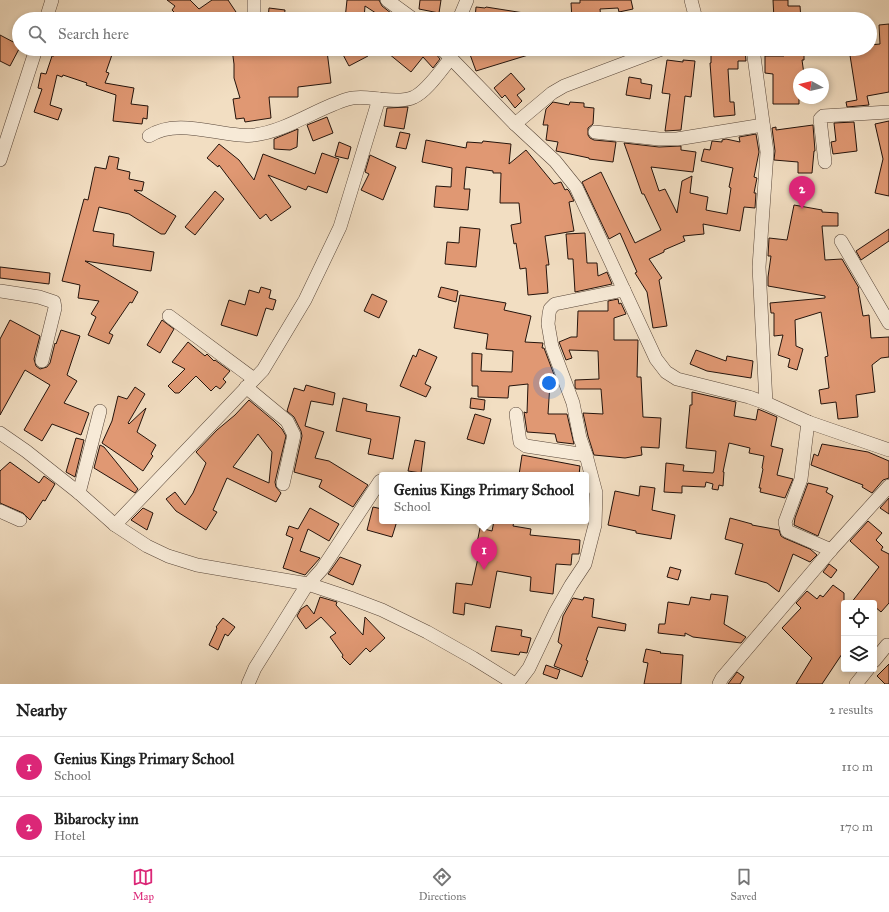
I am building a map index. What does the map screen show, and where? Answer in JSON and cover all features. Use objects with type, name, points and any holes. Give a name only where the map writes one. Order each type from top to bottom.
[{"type":"street","points":[[48,12],[52,0]]},
{"type":"street","points":[[387,0],[403,12]]},
{"type":"street","points":[[462,12],[466,0]]},
{"type":"street","points":[[691,0],[694,12]]},
{"type":"street","points":[[0,160],[34,56]]},
{"type":"street","points":[[149,136],[165,129],[184,128],[253,136],[270,132],[349,99],[367,98],[392,100],[412,98],[422,92],[442,56]]},
{"type":"street","points":[[450,56],[515,124],[556,161],[576,188],[656,359],[666,372],[677,379],[766,402],[808,422],[889,450]]},
{"type":"street","points":[[515,124],[552,92],[643,56]]},
{"type":"street","points":[[754,56],[767,152],[760,267],[766,402]]},
{"type":"street","points":[[115,525],[263,370],[305,300],[340,227],[379,99]]},
{"type":"street","points":[[825,162],[820,119],[823,116],[889,112]]},
{"type":"street","points":[[595,132],[659,139],[677,139],[763,125]]},
{"type":"street","points":[[841,241],[889,323]]},
{"type":"street","points":[[0,433],[26,451],[79,493],[115,525],[147,546],[168,556],[197,565],[308,584],[353,599],[382,610],[427,632],[516,684],[529,668],[555,613],[585,564],[595,525],[596,494],[580,438],[574,403],[552,347],[548,324],[550,309],[555,304],[624,290]]},
{"type":"street","points":[[0,291],[39,297],[54,302],[55,308],[42,361]]},
{"type":"street","points":[[169,316],[250,383],[287,421],[294,436],[283,484]]},
{"type":"street","points":[[79,493],[100,411]]},
{"type":"street","points":[[516,414],[520,442],[526,446],[586,455]]},
{"type":"street","points":[[808,422],[801,479],[785,522],[787,531],[831,550]]},
{"type":"street","points":[[248,684],[255,668],[305,588],[322,569],[379,483]]},
{"type":"street","points":[[719,684],[722,678],[831,550],[889,486]]},
{"type":"street","points":[[0,511],[20,520]]},
{"type":"street","points":[[877,657],[887,645]]},
{"type":"street","points":[[856,684],[866,672]]},
{"type":"building","points":[[167,0],[190,0],[199,9],[212,0],[228,0],[236,12],[174,12],[172,10],[175,6]]},
{"type":"building","points":[[347,0],[379,0],[382,6],[390,12],[374,12],[365,6],[365,12],[346,12]]},
{"type":"building","points":[[420,0],[441,0],[439,12],[419,9]]},
{"type":"building","points":[[580,0],[631,0],[633,9],[619,12],[618,8],[600,9],[600,12],[572,12],[571,3],[580,3]]},
{"type":"building","points":[[773,0],[788,0],[788,6],[800,6],[800,12],[774,12]]},
{"type":"building","points":[[476,7],[486,7],[518,12],[476,12]]},
{"type":"building","points":[[269,8],[285,10],[285,12],[269,12]]},
{"type":"building","points":[[889,24],[889,92],[867,96],[869,105],[847,107],[846,102],[857,100],[850,56],[877,56],[877,44],[880,44],[879,25]]},
{"type":"building","points":[[0,35],[12,41],[12,56],[15,56],[10,66],[0,61]]},
{"type":"building","points":[[52,56],[112,56],[106,72],[109,73],[105,83],[134,88],[131,104],[148,106],[147,119],[143,118],[142,124],[113,121],[116,95],[86,85],[87,83],[63,75],[62,77],[57,75],[50,105],[62,109],[58,120],[34,112],[42,89],[38,88],[41,73],[46,74]]},
{"type":"building","points":[[233,56],[328,56],[331,83],[298,87],[298,97],[269,97],[271,118],[245,122],[244,118],[236,119],[233,99],[240,98],[234,78]]},
{"type":"building","points":[[344,56],[368,56],[349,66]]},
{"type":"building","points":[[392,56],[438,56],[440,59],[433,68],[423,57],[411,72]]},
{"type":"building","points":[[471,56],[525,56],[476,71]]},
{"type":"building","points":[[711,56],[746,56],[746,61],[738,61],[738,69],[728,69],[730,102],[734,102],[735,115],[714,117]]},
{"type":"building","points":[[765,56],[804,56],[804,60],[802,60],[803,68],[793,68],[793,104],[773,104],[773,74],[765,73]]},
{"type":"building","points":[[667,60],[683,62],[683,60],[695,61],[691,97],[685,96],[681,130],[665,131],[670,94],[662,93]]},
{"type":"building","points":[[511,73],[525,89],[517,95],[522,101],[515,108],[505,95],[502,98],[494,88]]},
{"type":"building","points":[[629,77],[641,79],[641,83],[652,85],[650,99],[626,95]]},
{"type":"building","points":[[553,102],[569,105],[570,102],[584,103],[584,107],[594,108],[593,124],[588,128],[588,135],[594,140],[616,142],[613,162],[589,159],[556,151],[558,142],[546,140],[548,125],[543,125],[546,109]]},
{"type":"building","points":[[408,107],[404,129],[384,126],[387,108]]},
{"type":"building","points":[[327,117],[333,133],[313,141],[307,125]]},
{"type":"building","points":[[889,121],[889,196],[875,193],[883,159],[875,124]]},
{"type":"building","points":[[854,122],[857,151],[833,154],[831,142],[836,141],[834,123]]},
{"type":"building","points":[[813,125],[815,151],[812,173],[798,173],[798,162],[774,160],[775,151],[772,128],[776,127],[776,130]]},
{"type":"building","points":[[298,129],[297,147],[290,150],[274,149],[274,139]]},
{"type":"building","points":[[400,132],[410,134],[406,149],[396,147]]},
{"type":"building","points":[[756,134],[759,152],[754,177],[757,178],[754,193],[756,193],[755,208],[744,207],[740,231],[703,224],[704,234],[683,236],[685,241],[664,250],[664,252],[649,259],[662,278],[659,280],[667,326],[653,328],[647,292],[635,273],[637,272],[620,233],[609,239],[582,182],[601,172],[635,243],[661,230],[644,194],[642,194],[624,143],[659,147],[681,146],[681,150],[696,152],[693,172],[651,167],[659,191],[665,189],[677,213],[682,181],[692,176],[690,193],[708,197],[706,210],[727,214],[731,188],[729,187],[733,168],[701,161],[704,149],[710,150],[712,141],[722,142],[722,140],[726,139],[740,142],[739,137]]},
{"type":"building","points":[[426,140],[466,148],[467,142],[482,143],[483,141],[511,144],[509,164],[526,150],[554,184],[561,182],[565,190],[567,189],[569,191],[574,201],[569,202],[574,231],[545,236],[549,265],[546,265],[548,293],[528,295],[526,268],[520,269],[516,243],[514,244],[511,225],[521,223],[519,203],[500,203],[501,173],[493,173],[493,171],[466,167],[464,189],[470,189],[468,210],[434,207],[436,186],[451,187],[452,168],[422,162]]},
{"type":"building","points":[[339,142],[351,147],[348,159],[335,156]]},
{"type":"building","points":[[219,144],[239,160],[254,180],[263,154],[315,174],[322,153],[339,159],[327,193],[308,186],[306,190],[268,175],[291,207],[271,221],[266,214],[260,219],[219,165],[218,167],[207,158]]},
{"type":"building","points":[[370,155],[396,167],[383,200],[361,190],[369,174],[365,172]]},
{"type":"building","points":[[109,156],[119,158],[117,169],[130,172],[129,179],[144,182],[142,191],[134,190],[176,216],[165,234],[161,234],[129,214],[99,207],[93,231],[114,234],[113,246],[154,252],[151,271],[85,261],[138,292],[132,303],[130,302],[109,333],[113,335],[109,344],[88,335],[96,317],[91,314],[99,301],[78,298],[80,285],[62,281],[84,199],[88,200],[95,167],[106,169]]},
{"type":"building","points":[[215,191],[224,199],[195,235],[185,227]]},
{"type":"building","points":[[794,205],[822,210],[822,212],[838,213],[838,226],[822,226],[825,260],[842,259],[859,288],[863,316],[869,315],[871,338],[889,337],[889,357],[881,358],[872,365],[875,392],[856,395],[858,417],[838,419],[836,402],[821,404],[819,390],[829,388],[825,357],[828,356],[821,312],[795,320],[796,346],[803,349],[797,370],[788,367],[790,359],[778,355],[783,335],[774,336],[774,313],[771,313],[770,303],[825,298],[825,296],[768,286],[771,256],[768,256],[769,238],[787,240]]},
{"type":"building","points":[[460,227],[480,229],[476,267],[445,264],[447,242],[459,243]]},
{"type":"building","points":[[889,229],[889,241],[861,260],[856,251]]},
{"type":"building","points":[[585,233],[587,263],[597,263],[598,276],[607,272],[612,284],[575,292],[573,259],[568,259],[566,234]]},
{"type":"building","points":[[0,267],[50,273],[49,284],[0,278]]},
{"type":"building","points":[[261,287],[271,290],[269,298],[276,300],[273,310],[266,308],[257,336],[221,325],[229,300],[245,305],[249,290],[259,293]]},
{"type":"building","points":[[441,287],[458,291],[456,302],[438,297]]},
{"type":"building","points":[[372,294],[387,301],[379,318],[364,311]]},
{"type":"building","points":[[460,295],[506,303],[504,310],[531,316],[525,342],[543,343],[542,348],[544,348],[556,380],[556,382],[550,383],[548,414],[567,414],[574,444],[557,442],[555,434],[527,432],[524,412],[527,413],[528,384],[509,386],[508,398],[478,397],[478,386],[472,386],[472,353],[482,354],[481,371],[512,372],[513,351],[486,349],[488,334],[454,328]]},
{"type":"building","points":[[618,299],[619,304],[621,303],[626,314],[614,318],[614,340],[638,340],[637,377],[641,377],[643,417],[661,418],[659,448],[641,447],[642,455],[625,458],[594,455],[583,413],[603,414],[601,389],[576,389],[575,387],[575,380],[599,379],[598,351],[569,350],[572,358],[566,360],[559,342],[571,337],[577,337],[578,311],[608,311],[608,301]]},
{"type":"building","points":[[10,320],[40,336],[34,359],[36,366],[40,369],[47,367],[50,363],[55,343],[56,344],[61,330],[80,336],[67,375],[77,381],[64,403],[89,413],[81,435],[52,424],[42,441],[24,430],[50,385],[25,370],[0,415],[0,339]]},
{"type":"building","points":[[162,320],[174,329],[160,353],[147,345]]},
{"type":"building","points":[[188,342],[205,356],[207,354],[214,361],[215,360],[230,371],[223,379],[226,382],[220,389],[216,386],[211,391],[196,376],[179,393],[175,393],[168,386],[185,369],[172,362]]},
{"type":"building","points":[[419,349],[437,357],[425,384],[431,387],[426,397],[400,386],[413,355],[416,357]]},
{"type":"building","points":[[696,350],[726,361],[727,356],[753,361],[751,378],[707,371],[690,364]]},
{"type":"building","points":[[306,385],[335,393],[333,405],[311,401],[305,426],[324,432],[315,458],[329,461],[368,485],[353,507],[319,487],[322,480],[294,472],[302,436],[294,417],[287,411],[294,388],[304,391]]},
{"type":"building","points":[[135,387],[145,394],[128,423],[129,424],[146,408],[137,432],[156,445],[151,454],[153,456],[143,471],[102,443],[112,421],[118,396],[127,399]]},
{"type":"building","points":[[692,392],[736,402],[734,416],[756,420],[758,409],[777,417],[771,446],[783,449],[777,475],[793,479],[785,498],[760,492],[761,488],[759,488],[764,456],[749,453],[750,448],[729,443],[723,472],[723,486],[719,485],[718,490],[712,489],[713,484],[706,482],[705,487],[682,486],[682,493],[664,492],[666,463],[684,465],[683,471],[713,473],[714,471],[716,451],[686,448],[690,405],[692,405]]},
{"type":"building","points":[[343,398],[367,404],[366,411],[400,417],[393,459],[368,454],[371,439],[336,431]]},
{"type":"building","points":[[471,398],[485,400],[484,410],[470,408]]},
{"type":"building","points":[[249,400],[282,429],[286,436],[275,482],[276,487],[281,493],[276,502],[227,478],[213,510],[217,512],[206,530],[176,511],[166,499],[175,492],[185,505],[193,493],[206,463],[196,452],[217,430],[235,415]],"holes":[[[258,434],[272,452],[269,483],[233,467]]]},
{"type":"building","points":[[475,414],[491,419],[484,444],[467,439]]},
{"type":"building","points":[[76,438],[84,440],[75,477],[66,472]]},
{"type":"building","points":[[415,440],[425,442],[421,472],[408,471]]},
{"type":"building","points":[[822,444],[868,452],[889,461],[889,478],[883,480],[872,493],[862,487],[863,485],[811,465],[814,454],[818,456]]},
{"type":"building","points":[[100,445],[104,447],[138,489],[135,493],[94,468]]},
{"type":"building","points":[[522,455],[580,466],[579,472],[519,472]]},
{"type":"building","points":[[10,462],[39,483],[44,476],[55,484],[45,501],[43,500],[30,520],[23,513],[0,503],[0,471]]},
{"type":"building","points":[[808,483],[828,488],[826,492],[833,496],[818,536],[794,525],[795,518]]},
{"type":"building","points":[[640,486],[655,488],[652,510],[675,515],[671,539],[636,533],[636,531],[608,525],[615,491],[639,496]]},
{"type":"building","points":[[889,498],[889,514],[880,508]]},
{"type":"building","points":[[373,507],[379,508],[379,524],[396,524],[392,537],[367,530]]},
{"type":"building","points":[[143,508],[153,513],[147,530],[131,520]]},
{"type":"building","points":[[310,508],[339,524],[329,541],[308,529],[300,551],[320,558],[305,575],[283,568],[293,538],[286,535],[289,526],[298,529]]},
{"type":"building","points":[[730,518],[752,525],[779,530],[781,536],[784,538],[810,549],[817,555],[810,562],[793,554],[779,592],[767,583],[735,574],[743,544],[725,539]]},
{"type":"building","points":[[868,521],[882,533],[876,540],[883,547],[881,550],[889,554],[889,603],[881,612],[877,609],[877,600],[853,600],[879,567],[850,541]]},
{"type":"building","points":[[493,524],[513,524],[513,526],[531,529],[530,535],[580,540],[579,554],[572,554],[571,565],[556,564],[553,594],[530,591],[531,577],[497,571],[490,608],[465,603],[464,615],[453,613],[456,583],[472,585],[480,549],[476,548],[480,528],[492,531]]},
{"type":"building","points":[[340,557],[361,565],[353,585],[328,574]]},
{"type":"building","points":[[829,564],[837,570],[831,578],[823,572]]},
{"type":"building","points":[[670,567],[681,570],[678,580],[667,577]]},
{"type":"building","points":[[833,585],[844,593],[844,600],[841,600],[841,656],[822,684],[796,684],[812,658],[782,628],[801,608],[796,603],[807,591],[817,599],[820,595],[823,597]]},
{"type":"building","points":[[711,594],[728,596],[724,624],[746,637],[741,643],[693,637],[685,633],[685,636],[658,633],[659,624],[665,624],[668,602],[689,605],[691,597],[710,600]]},
{"type":"building","points":[[320,597],[337,602],[336,605],[363,635],[365,617],[385,638],[370,652],[366,648],[350,665],[342,657],[343,655],[330,637],[336,633],[321,617],[306,629],[297,616],[301,609],[307,605],[314,614]]},
{"type":"building","points":[[584,597],[594,599],[592,617],[626,624],[625,631],[598,627],[586,660],[588,661],[582,677],[554,666],[562,645],[558,642],[563,616],[573,598],[583,600]]},
{"type":"building","points":[[223,618],[235,627],[228,636],[225,634],[218,650],[209,645],[217,628],[216,627]]},
{"type":"building","points":[[496,626],[522,630],[521,636],[531,638],[527,653],[520,652],[519,655],[491,651]]},
{"type":"building","points":[[646,649],[661,652],[660,653],[683,655],[681,684],[644,684],[648,663],[643,662]]},
{"type":"building","points":[[889,664],[889,684],[885,684],[877,676]]},
{"type":"building","points":[[546,665],[560,670],[557,679],[543,674]]},
{"type":"building","points":[[737,672],[744,677],[740,684],[728,684]]},
{"type":"place","name":"Bibarocky inn","points":[[802,209]]},
{"type":"place","name":"Genius Kings Primary School","points":[[484,570]]}]
